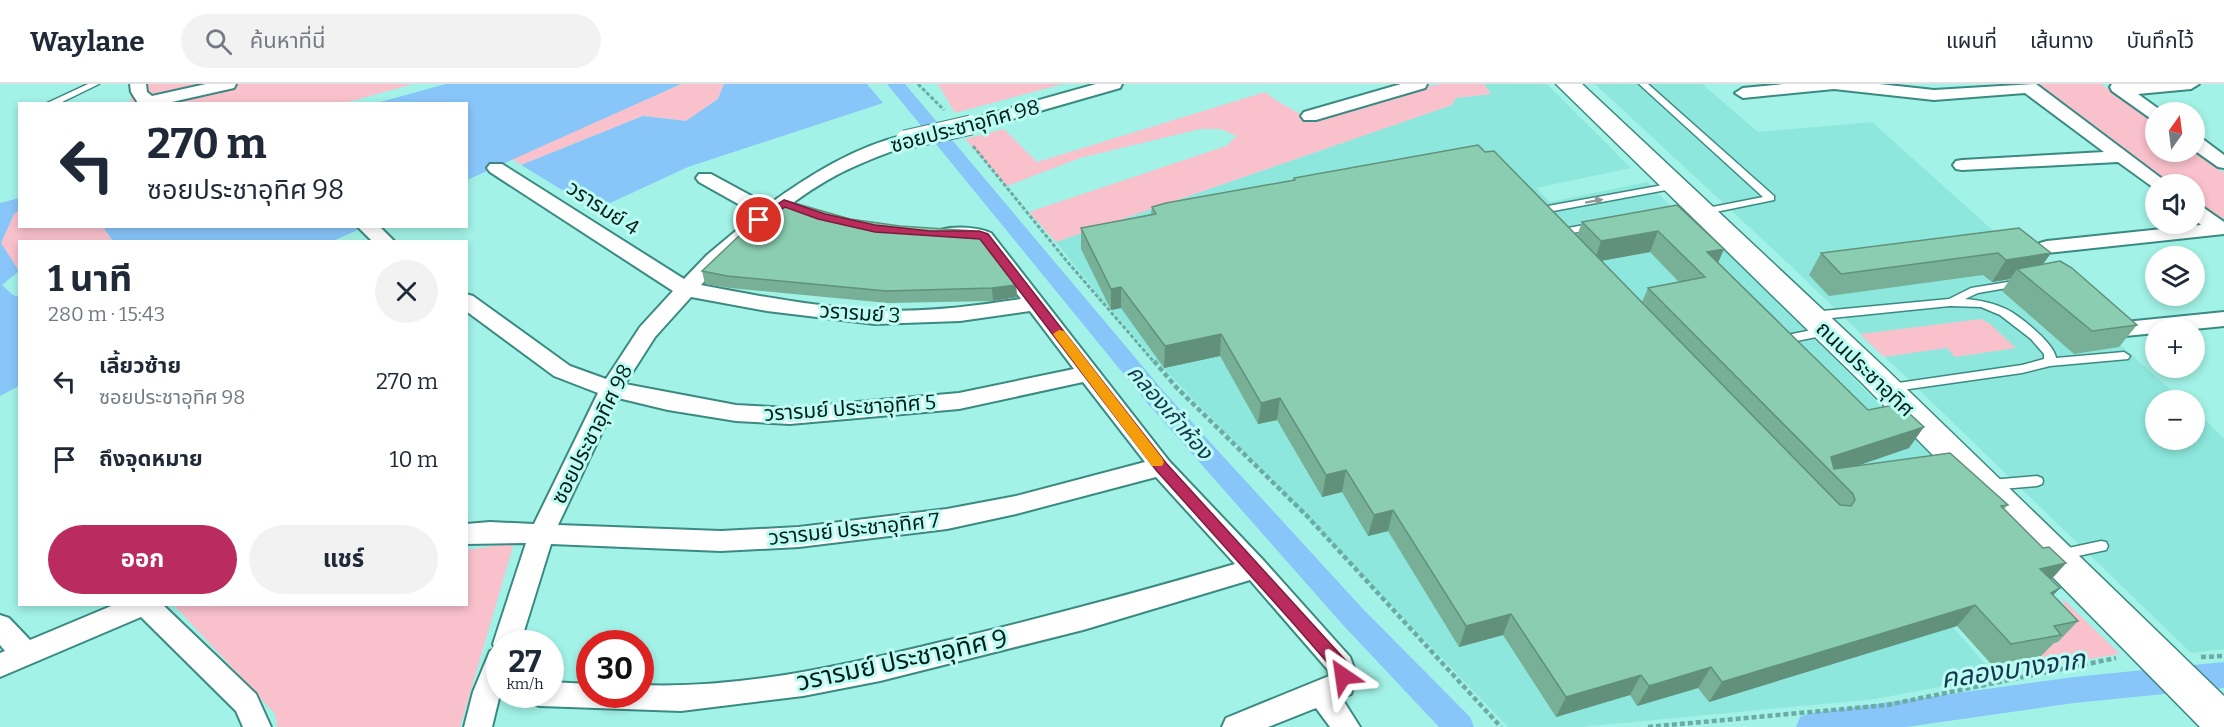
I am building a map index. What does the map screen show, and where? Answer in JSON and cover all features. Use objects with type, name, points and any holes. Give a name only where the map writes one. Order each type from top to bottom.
[{"type":"main road","name":"ถนนประชาอุทิศ","points":[[1568,84],[1886,388],[2218,718]]},
{"type":"street","points":[[138,84],[139,92],[144,99],[152,101],[228,84]]},
{"type":"street","name":"ซอยประชาอุทิศ 98","points":[[510,630],[541,535],[611,389],[647,332],[685,289],[740,236],[818,178],[886,146],[905,140],[970,132],[1114,84]]},
{"type":"street","points":[[1310,116],[1419,84]]},
{"type":"street","points":[[1743,93],[1834,84],[1934,95],[2026,86],[2146,174]]},
{"type":"street","points":[[2118,87],[2191,84]]},
{"type":"street","points":[[2118,87],[2145,106]]},
{"type":"street","points":[[2205,147],[2220,156]]},
{"type":"street","points":[[1962,165],[2122,156]]},
{"type":"street","name":"วรารมย์ 4","points":[[496,168],[685,289]]},
{"type":"street","points":[[705,178],[777,208],[812,213]]},
{"type":"street","points":[[2205,217],[2221,228]]},
{"type":"street","points":[[368,228],[384,240]]},
{"type":"street","points":[[2047,247],[2221,228]]},
{"type":"street","points":[[930,234],[984,237],[1161,467],[1255,568],[1340,666],[1332,687],[1346,727]]},
{"type":"street","name":"วรารมย์ 3","points":[[685,289],[767,304],[875,317],[960,314],[1036,304]]},
{"type":"street","name":"วรารมย์ ประชาอุทิศ 5","points":[[468,302],[561,370],[611,389],[668,402],[736,413],[790,416],[959,401],[1089,373]]},
{"type":"street","points":[[2125,328],[2224,319]]},
{"type":"street","name":"วรารมย์ ประชาอุทิศ 7","points":[[468,534],[490,532],[721,541],[799,537],[947,519],[1016,505],[1161,467]]},
{"type":"street","name":"วรารมย์ ประชาอุทิศ 9","points":[[564,695],[681,699],[803,684],[880,669],[1083,619],[1255,568]]},
{"type":"street","points":[[0,665],[140,606]]},
{"type":"street","points":[[147,606],[246,703],[257,727]]},
{"type":"street","points":[[0,626],[25,654]]},
{"type":"street","points":[[1236,727],[1332,687]]},
{"type":"street","points":[[478,727],[486,708]]},
{"type":"lane","points":[[54,102],[95,84]]},
{"type":"lane","points":[[1611,223],[1546,223],[1690,203],[1770,198],[1643,84]]},
{"type":"lane","points":[[1950,302],[1975,290],[2029,282]]},
{"type":"lane","points":[[1798,350],[1783,336],[1819,324],[1950,302],[1982,304],[2004,312],[2035,336],[2050,353],[2050,362]]},
{"type":"lane","points":[[1886,388],[2022,369],[2050,362],[2124,356]]},
{"type":"lane","points":[[1985,486],[2037,481]]},
{"type":"lane","points":[[2055,556],[2101,546]]},
{"type":"path","points":[[918,84],[949,116]]},
{"type":"path","points":[[970,132],[1065,259],[1176,387],[1307,516],[1501,727]]},
{"type":"path","points":[[1648,727],[1887,705],[2127,656],[2157,657]]},
{"type":"shaded area","points":[[130,84],[413,84],[348,102],[131,102]]},
{"type":"shaded area","points":[[446,84],[681,84],[468,180],[468,102],[380,102]]},
{"type":"shaded area","points":[[681,84],[724,84],[718,99],[686,121],[643,116],[521,165],[512,159]]},
{"type":"shaded area","points":[[724,84],[867,84],[883,103],[688,167],[595,210],[521,165],[643,116],[686,121],[718,99]]},
{"type":"shaded area","points":[[938,84],[1063,84],[955,113]]},
{"type":"shaded area","points":[[1442,84],[1484,84],[1491,94],[1456,98],[1452,105],[1056,242],[1029,212],[1226,146],[1237,136],[1220,129],[1200,129],[1080,158],[1007,186],[965,139],[1004,129],[1037,162],[1265,92],[1311,121],[1424,87]]},
{"type":"shaded area","points":[[1484,84],[1547,84],[1631,168],[1536,188],[1550,202],[1647,182],[1681,217],[1695,219],[2037,562],[1920,590],[1996,676],[1876,699],[1581,727],[1508,727],[1164,369],[1105,303],[1056,242],[1452,105],[1456,98],[1491,94]]},
{"type":"shaded area","points":[[1595,84],[1702,84],[1758,132],[1872,122],[2145,367],[2145,378],[2157,378],[2171,390],[2145,390],[2145,450],[2205,450],[2205,420],[2224,438],[2224,649],[2191,653],[1791,266]]},
{"type":"shaded area","points":[[2032,84],[2101,84],[2145,116],[2145,162],[2205,162],[2205,159],[2224,173],[2224,219],[2205,207],[2205,174],[2158,174]]},
{"type":"shaded area","points":[[18,198],[18,211],[14,214],[1,243],[18,269],[2,285],[18,297],[18,387],[0,396],[0,203]]},
{"type":"shaded area","points":[[18,211],[18,228],[104,228],[112,240],[18,240],[18,269],[1,243],[14,214]]},
{"type":"shaded area","points":[[104,228],[362,228],[335,240],[112,240]]},
{"type":"shaded area","points":[[1981,319],[1989,323],[2016,348],[1955,357],[1947,348],[1884,357],[1860,334]]},
{"type":"shaded area","points":[[514,543],[488,630],[486,630],[486,638],[460,727],[277,727],[275,714],[175,606],[468,606],[468,550]]},
{"type":"shaded area","points":[[2062,598],[2120,654],[2047,666],[2028,645],[2068,616]]},
{"type":"building","points":[[1478,145],[1485,152],[1494,151],[1840,505],[1851,506],[1855,500],[1853,494],[1648,288],[1705,277],[1658,231],[1601,241],[1582,222],[1677,205],[1724,249],[1707,252],[1868,410],[1899,404],[1924,427],[1831,457],[1834,469],[1950,453],[2008,505],[2001,506],[2043,548],[2049,547],[2066,563],[2040,569],[2060,588],[2051,593],[2078,621],[2054,626],[2061,635],[2011,644],[1975,605],[1722,682],[1711,667],[1649,686],[1641,675],[1566,697],[1511,614],[1466,626],[1393,510],[1374,515],[1346,470],[1326,475],[1280,398],[1261,403],[1221,334],[1165,346],[1121,287],[1111,289],[1081,228],[1156,214],[1152,207],[1166,203]]},
{"type":"building","points":[[784,200],[850,219],[900,226],[974,231],[1016,285],[992,288],[886,291],[727,276],[702,271],[740,235]]},
{"type":"building","points":[[2019,228],[2051,253],[2006,260],[1998,253],[1841,274],[1821,253]]},
{"type":"building","points":[[2060,261],[2072,268],[2137,325],[2092,331],[2017,269]]},
{"type":"waterway","name":"คลองเก้าห้อง","points":[[896,84],[1157,399],[1353,617],[1459,727]]},
{"type":"waterway","name":"คลองบางจาก","points":[[1811,727],[2074,690],[2224,675]]},
{"type":"slow traffic","points":[[1059,334],[1157,462]]},
{"type":"route","points":[[759,220],[784,203],[822,216],[875,229],[984,237],[1161,467],[1298,617],[1340,666],[1343,676]]}]
